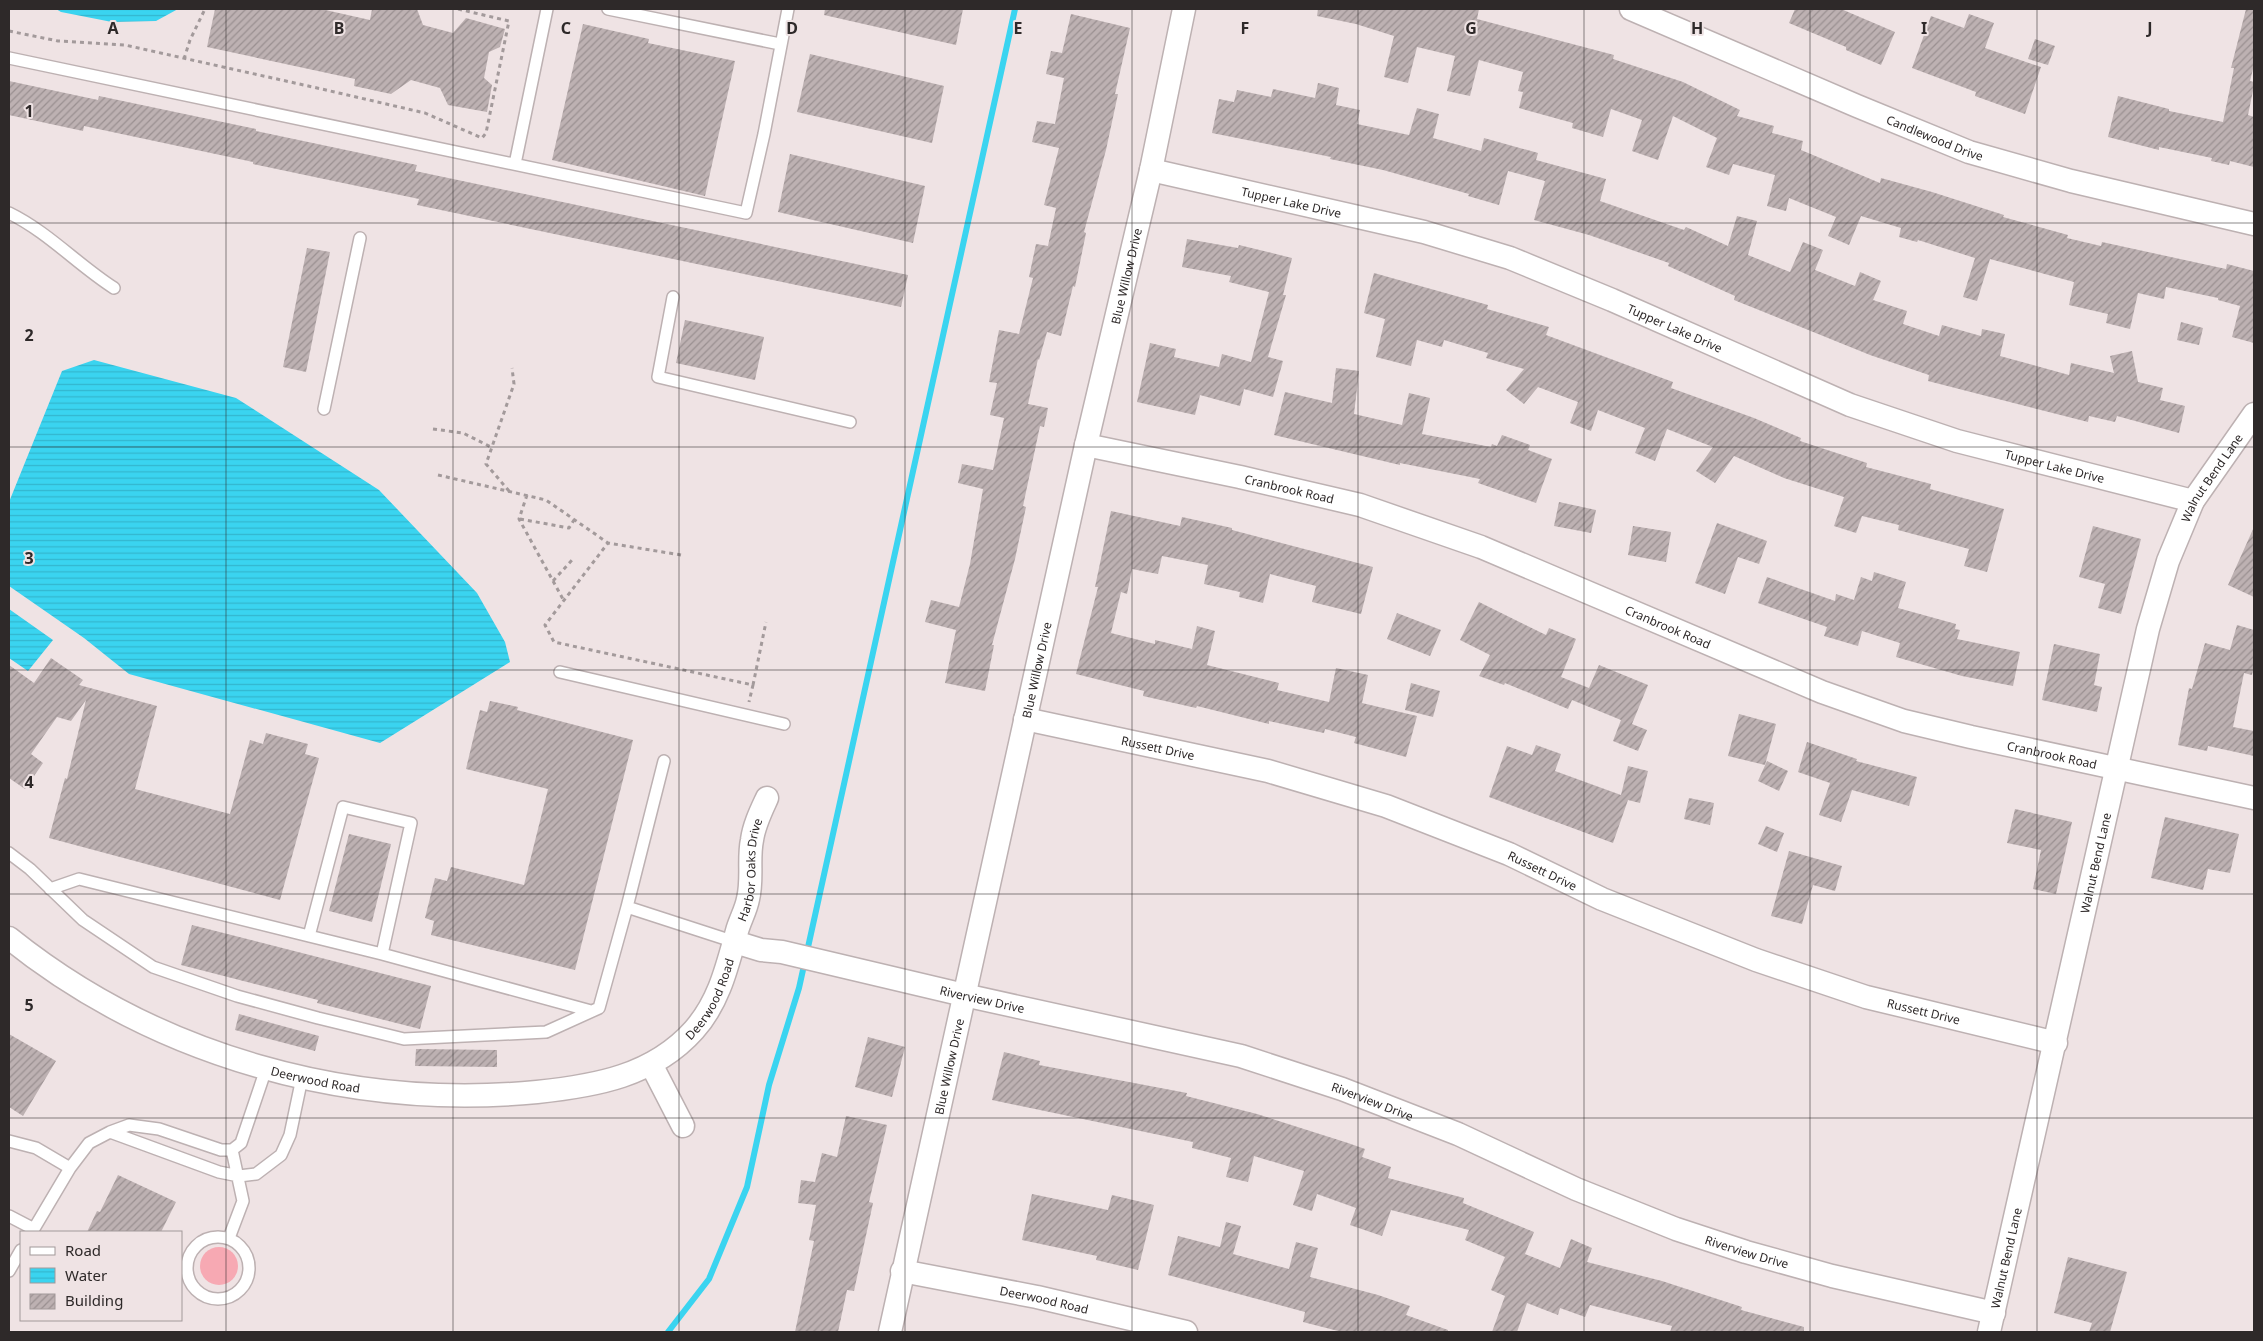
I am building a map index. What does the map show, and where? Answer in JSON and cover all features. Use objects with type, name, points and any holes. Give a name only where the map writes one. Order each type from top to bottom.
[{"type":"street","name":"Blue Willow Drive","points":[[890,1332],[1086,445],[1151,170],[1184,9]]},
{"type":"street","name":"Candlewood Drive","points":[[1631,9],[1969,152],[2071,181],[2254,224]]},
{"type":"street","name":"Tupper Lake Drive","points":[[1151,170],[1414,230],[1510,258],[1612,300],[1850,405],[1957,441],[2194,500]]},
{"type":"street","name":"Walnut Bend Lane","points":[[1992,1323],[2056,1043],[2115,768],[2148,630],[2168,561],[2194,500],[2254,414]]},
{"type":"street","name":"Cranbrook Road","points":[[1086,445],[1240,477],[1360,505],[1481,547],[1822,692],[1904,721],[1971,738],[2254,798]]},
{"type":"street","name":"Russett Drive","points":[[1025,719],[1268,771],[1386,806],[1509,854],[1602,899],[1756,960],[1866,996],[2056,1043]]},
{"type":"street","name":"Harbor Oaks Drive","points":[[735,942],[748,899],[752,870],[751,841],[767,798]]},
{"type":"street","name":"Deerwood Road","points":[[9,938],[73,984],[127,1014],[176,1038],[223,1056],[302,1078],[386,1093],[441,1095],[506,1095],[598,1084],[625,1076],[651,1064],[672,1050],[694,1030],[710,1009],[722,984],[735,942]]},
{"type":"street","name":"Riverview Drive","points":[[735,942],[761,950],[782,952],[837,964],[964,995],[1241,1056],[1351,1092],[1458,1134],[1576,1189],[1694,1235],[1746,1252],[1992,1323]]},
{"type":"street","points":[[651,1064],[683,1126]]},
{"type":"street","name":"Deerwood Road","points":[[902,1271],[1037,1297],[1186,1332]]},
{"type":"lane","points":[[515,164],[548,9]]},
{"type":"lane","points":[[609,9],[780,44]]},
{"type":"lane","points":[[9,58],[746,213],[764,134],[788,9]]},
{"type":"lane","points":[[9,213],[29,223],[96,277],[114,288]]},
{"type":"lane","points":[[324,409],[360,238]]},
{"type":"lane","points":[[673,297],[658,377],[850,422]]},
{"type":"lane","points":[[560,672],[784,724]]},
{"type":"lane","points":[[9,853],[82,920],[153,967],[237,996],[404,1039],[546,1032],[599,1008],[664,762]]},
{"type":"lane","points":[[309,936],[343,807],[411,823],[382,954]]},
{"type":"lane","points":[[50,889],[79,879],[382,954],[591,1011]]},
{"type":"lane","points":[[627,907],[735,942]]},
{"type":"lane","points":[[9,1216],[33,1230],[70,1168],[89,1143],[129,1125],[159,1129],[222,1150],[232,1150],[241,1143],[266,1069]]},
{"type":"lane","points":[[110,1132],[219,1172],[239,1176],[256,1174],[280,1155],[290,1135],[302,1078]]},
{"type":"lane","points":[[9,1140],[36,1148],[70,1168]]},
{"type":"lane","points":[[229,1238],[243,1201],[232,1150]]},
{"type":"lane","points":[[218,1236],[229,1238],[238,1243],[244,1251],[249,1260],[250,1271],[241,1289],[223,1298],[213,1298],[195,1289],[187,1270],[188,1260],[192,1250],[208,1238],[218,1236]]},
{"type":"lane","points":[[9,1270],[20,1252]]},
{"type":"path","points":[[184,59],[190,40],[205,9]]},
{"type":"path","points":[[9,31],[58,41],[125,45],[425,113],[482,138],[486,133],[510,20],[458,9]]},
{"type":"path","points":[[509,491],[486,464],[514,384],[512,368]]},
{"type":"path","points":[[433,429],[463,433],[491,447]]},
{"type":"path","points":[[438,475],[546,500],[608,544],[680,555]]},
{"type":"path","points":[[527,495],[519,518],[564,600]]},
{"type":"path","points":[[519,518],[569,528],[574,520]]},
{"type":"path","points":[[608,544],[545,625],[554,642],[753,685]]},
{"type":"path","points":[[553,581],[572,560]]},
{"type":"path","points":[[746,715],[766,622]]},
{"type":"shaded area","points":[[219,1247],[233,1252],[238,1266],[233,1280],[219,1285],[205,1280],[200,1266],[205,1252]]},
{"type":"water","points":[[56,9],[178,9],[156,21],[112,22],[61,12]]},
{"type":"water","points":[[94,360],[236,398],[379,490],[477,593],[505,642],[510,662],[380,743],[129,674],[84,638],[9,586],[9,502],[62,371]]},
{"type":"water","points":[[9,609],[53,640],[28,671],[9,658]]},
{"type":"building","points":[[215,9],[321,9],[370,20],[372,9],[417,9],[423,25],[453,33],[466,18],[505,29],[500,47],[489,52],[484,78],[492,85],[487,112],[448,105],[440,88],[411,80],[391,94],[354,86],[355,79],[207,47]]},
{"type":"building","points":[[825,9],[963,9],[956,45],[824,15]]},
{"type":"building","points":[[1318,9],[1479,9],[1477,19],[1614,55],[1613,59],[1683,82],[1740,110],[1737,116],[1774,126],[1772,133],[1803,141],[1801,150],[1880,183],[1881,178],[1932,192],[2004,215],[2003,217],[2068,235],[2067,238],[2101,246],[2102,242],[2226,269],[2227,264],[2254,271],[2254,343],[2232,337],[2240,306],[2218,300],[2218,298],[2166,287],[2164,299],[2138,293],[2130,329],[2106,323],[2108,314],[2069,305],[2074,282],[1990,259],[1977,301],[1963,297],[1975,258],[1918,240],[1917,242],[1899,237],[1901,228],[1861,216],[1849,245],[1828,236],[1836,217],[1789,198],[1786,211],[1767,206],[1775,175],[1733,164],[1729,175],[1706,167],[1717,138],[1673,116],[1658,160],[1632,151],[1642,120],[1611,109],[1603,137],[1572,128],[1573,123],[1519,108],[1523,92],[1518,91],[1523,72],[1479,60],[1470,96],[1447,91],[1455,56],[1417,47],[1408,83],[1384,77],[1394,36],[1356,24],[1317,16]]},
{"type":"building","points":[[1795,9],[1841,9],[1895,32],[1881,65],[1846,50],[1846,47],[1789,23]]},
{"type":"building","points":[[2246,9],[2254,9],[2254,65],[2250,81],[2254,82],[2254,86],[2248,115],[2254,117],[2254,167],[2230,161],[2229,165],[2211,161],[2212,158],[2159,147],[2159,150],[2108,137],[2118,96],[2169,109],[2169,111],[2223,122],[2234,68],[2231,68]]},
{"type":"building","points":[[1071,14],[1130,28],[1115,94],[1118,94],[1106,150],[1084,232],[1086,233],[1075,287],[1073,286],[1061,336],[1047,332],[1038,359],[1028,404],[1048,408],[1044,427],[1040,426],[1023,506],[1026,507],[1015,559],[992,645],[994,645],[985,691],[945,683],[956,630],[925,622],[931,600],[959,607],[970,564],[983,489],[958,483],[962,464],[993,470],[1004,418],[990,415],[997,383],[989,382],[999,330],[1019,334],[1033,278],[1029,277],[1036,244],[1048,246],[1056,208],[1044,205],[1059,148],[1032,142],[1037,121],[1055,124],[1064,78],[1046,74],[1051,51],[1062,53]]},
{"type":"building","points":[[1969,14],[1994,23],[1985,48],[2041,67],[2025,114],[1975,96],[1976,92],[1912,68],[1931,16],[1964,28]]},
{"type":"building","points":[[583,24],[649,39],[648,43],[735,61],[705,196],[552,160]]},
{"type":"building","points":[[2035,39],[2055,46],[2048,65],[2028,59]]},
{"type":"building","points":[[810,54],[944,86],[932,143],[797,112]]},
{"type":"building","points":[[9,81],[98,100],[99,96],[256,129],[256,131],[417,165],[415,171],[908,275],[901,307],[417,205],[419,199],[253,164],[253,162],[84,126],[83,131],[9,115]]},
{"type":"building","points":[[1318,83],[1339,88],[1336,105],[1360,110],[1357,124],[1409,135],[1417,108],[1439,114],[1433,138],[1481,151],[1484,138],[1538,153],[1536,160],[1606,179],[1600,201],[1684,230],[1686,227],[1728,246],[1737,216],[1757,221],[1748,255],[1790,272],[1803,242],[1823,250],[1815,270],[1855,286],[1860,272],[1881,281],[1873,300],[1907,311],[1903,324],[1939,336],[1942,325],[1981,336],[1982,329],[2005,334],[2000,356],[2069,375],[2071,363],[2114,373],[2110,356],[2132,351],[2138,382],[2163,388],[2160,400],[2185,406],[2179,433],[2117,416],[2115,422],[2089,416],[2088,422],[1928,381],[1929,375],[1870,355],[1734,300],[1735,296],[1668,266],[1669,263],[1589,235],[1534,220],[1545,181],[1508,171],[1499,205],[1468,196],[1469,194],[1383,170],[1330,159],[1331,157],[1212,133],[1219,99],[1234,102],[1237,90],[1271,97],[1273,89],[1315,98]]},
{"type":"building","points":[[790,154],[925,186],[913,243],[778,212]]},
{"type":"building","points":[[1187,239],[1238,248],[1239,245],[1292,258],[1283,295],[1286,295],[1268,357],[1283,361],[1273,397],[1244,389],[1240,406],[1200,395],[1195,415],[1137,402],[1150,343],[1176,349],[1174,357],[1219,367],[1222,354],[1251,362],[1269,292],[1229,282],[1231,276],[1182,267]]},
{"type":"building","points":[[307,248],[330,252],[306,372],[283,367]]},
{"type":"building","points":[[1374,273],[1488,305],[1487,309],[1549,327],[1546,335],[1673,382],[1671,388],[1754,418],[1801,438],[1800,441],[1867,463],[1866,467],[1931,484],[1930,489],[2004,509],[1987,572],[1964,566],[1969,549],[1898,530],[1899,525],[1862,516],[1856,533],[1834,526],[1844,497],[1784,478],[1734,456],[1715,483],[1696,471],[1713,447],[1667,429],[1655,461],[1635,453],[1645,428],[1598,410],[1591,431],[1570,423],[1578,402],[1538,387],[1524,404],[1506,390],[1524,369],[1486,358],[1488,353],[1444,340],[1442,347],[1417,340],[1411,366],[1376,357],[1385,319],[1364,313]]},
{"type":"building","points":[[685,320],[764,337],[755,380],[676,363]]},
{"type":"building","points":[[2181,322],[2203,328],[2199,345],[2177,340]]},
{"type":"building","points":[[1336,368],[1359,371],[1354,414],[1402,425],[1409,393],[1430,398],[1422,434],[1491,447],[1492,444],[1497,446],[1502,435],[1530,445],[1528,450],[1552,459],[1536,503],[1478,483],[1480,479],[1400,463],[1400,465],[1274,435],[1285,392],[1332,403]]},
{"type":"building","points":[[1559,502],[1596,510],[1591,533],[1554,526]]},
{"type":"building","points":[[1111,511],[1180,526],[1182,517],[1232,528],[1232,530],[1373,567],[1361,614],[1312,602],[1316,586],[1270,574],[1263,603],[1239,597],[1240,592],[1204,584],[1208,565],[1162,556],[1158,574],[1132,569],[1127,594],[1121,592],[1111,633],[1155,644],[1155,640],[1192,649],[1197,626],[1215,631],[1207,665],[1279,683],[1277,690],[1329,702],[1336,668],[1368,675],[1362,703],[1417,716],[1406,757],[1354,743],[1356,737],[1325,729],[1324,733],[1269,721],[1269,724],[1197,706],[1196,708],[1143,696],[1144,691],[1076,674],[1098,587],[1095,587]]},
{"type":"building","points":[[1717,523],[1767,541],[1759,564],[1738,557],[1725,594],[1695,583]]},
{"type":"building","points":[[1633,526],[1671,532],[1666,562],[1628,555]]},
{"type":"building","points":[[2093,526],[2141,539],[2121,614],[2098,608],[2105,584],[2079,577]]},
{"type":"building","points":[[2254,527],[2254,597],[2228,585]]},
{"type":"building","points":[[1874,572],[1906,582],[1898,608],[1956,624],[1955,629],[1960,630],[1957,639],[2020,652],[2013,686],[1962,676],[1896,657],[1900,643],[1862,631],[1858,646],[1824,636],[1827,627],[1758,603],[1767,577],[1835,601],[1836,594],[1854,600],[1861,577],[1872,581]]},
{"type":"building","points":[[1479,602],[1546,635],[1549,628],[1576,639],[1561,677],[1589,688],[1599,665],[1648,685],[1632,724],[1647,730],[1638,751],[1613,741],[1621,720],[1572,700],[1568,709],[1505,683],[1504,685],[1479,676],[1490,655],[1460,640]]},
{"type":"building","points":[[1397,613],[1441,630],[1430,656],[1387,639]]},
{"type":"building","points":[[2237,625],[2254,630],[2254,665],[2252,675],[2244,673],[2233,727],[2254,731],[2254,756],[2208,746],[2207,751],[2178,745],[2189,688],[2192,689],[2205,643],[2230,650]]},
{"type":"building","points":[[2054,644],[2100,654],[2094,685],[2102,687],[2097,712],[2042,700]]},
{"type":"building","points":[[51,658],[83,680],[79,685],[157,706],[135,789],[230,814],[250,740],[263,744],[266,733],[308,744],[305,754],[319,758],[280,900],[49,838],[65,778],[67,779],[86,700],[71,721],[57,717],[31,754],[43,763],[25,789],[9,778],[9,665],[34,683]]},
{"type":"building","points":[[1411,683],[1440,691],[1433,717],[1405,710]]},
{"type":"building","points":[[490,701],[518,707],[517,710],[633,740],[575,970],[431,935],[434,921],[425,918],[435,878],[447,881],[451,867],[524,885],[548,789],[466,769],[480,710],[487,712]]},
{"type":"building","points":[[1739,714],[1776,724],[1765,765],[1728,756]]},
{"type":"building","points":[[1807,742],[1857,759],[1856,761],[1917,777],[1909,806],[1852,790],[1841,822],[1819,815],[1830,783],[1798,772]]},
{"type":"building","points":[[1536,745],[1561,754],[1555,771],[1621,795],[1628,766],[1648,771],[1640,803],[1628,800],[1613,843],[1489,797],[1507,746],[1532,755]]},
{"type":"building","points":[[1767,761],[1788,771],[1779,791],[1758,781]]},
{"type":"building","points":[[1689,798],[1714,803],[1710,825],[1684,819]]},
{"type":"building","points":[[2015,809],[2072,822],[2056,894],[2033,889],[2041,850],[2007,843]]},
{"type":"building","points":[[2165,817],[2239,834],[2230,873],[2208,869],[2203,890],[2151,878]]},
{"type":"building","points":[[1766,826],[1784,833],[1777,852],[1758,844]]},
{"type":"building","points":[[349,834],[391,844],[372,922],[329,911]]},
{"type":"building","points":[[1789,851],[1842,866],[1835,891],[1813,885],[1802,924],[1771,916]]},
{"type":"building","points":[[192,925],[431,986],[420,1029],[317,1003],[318,1000],[181,965]]},
{"type":"building","points":[[239,1014],[319,1036],[315,1051],[235,1030]]},
{"type":"building","points":[[9,1034],[56,1061],[23,1116],[9,1107]]},
{"type":"building","points":[[868,1037],[905,1047],[892,1097],[855,1087]]},
{"type":"building","points":[[416,1049],[497,1050],[497,1067],[415,1066]]},
{"type":"building","points":[[1004,1052],[1040,1061],[1039,1065],[1187,1093],[1186,1096],[1257,1114],[1348,1143],[1365,1149],[1362,1157],[1391,1167],[1388,1178],[1464,1198],[1463,1203],[1534,1232],[1525,1254],[1560,1268],[1571,1239],[1592,1248],[1587,1262],[1662,1281],[1742,1307],[1741,1310],[1804,1327],[1804,1332],[1670,1332],[1672,1326],[1590,1305],[1585,1317],[1560,1308],[1558,1315],[1527,1303],[1517,1332],[1492,1332],[1505,1296],[1491,1290],[1505,1257],[1465,1240],[1469,1230],[1391,1210],[1382,1236],[1350,1225],[1356,1208],[1317,1194],[1312,1211],[1293,1205],[1304,1171],[1254,1156],[1248,1182],[1226,1177],[1231,1158],[1192,1148],[1193,1142],[992,1100]]},
{"type":"building","points":[[846,1116],[887,1125],[869,1202],[873,1203],[854,1291],[847,1290],[838,1332],[795,1332],[814,1241],[809,1240],[816,1205],[798,1203],[801,1180],[815,1182],[822,1153],[837,1157]]},
{"type":"building","points":[[118,1175],[176,1202],[162,1231],[87,1231],[97,1211],[100,1212]]},
{"type":"building","points":[[1032,1194],[1108,1210],[1112,1195],[1154,1205],[1138,1270],[1096,1260],[1097,1256],[1022,1240]]},
{"type":"building","points":[[1226,1222],[1241,1226],[1233,1254],[1289,1269],[1296,1242],[1318,1248],[1310,1277],[1378,1295],[1410,1306],[1406,1315],[1448,1330],[1448,1332],[1342,1332],[1303,1322],[1305,1312],[1168,1275],[1178,1236],[1220,1247]]},
{"type":"building","points":[[2068,1257],[2127,1272],[2110,1332],[2089,1332],[2092,1323],[2054,1313]]},
{"type":"waterway","points":[[668,1332],[709,1279],[747,1187],[769,1085],[799,988],[1015,9]]}]
